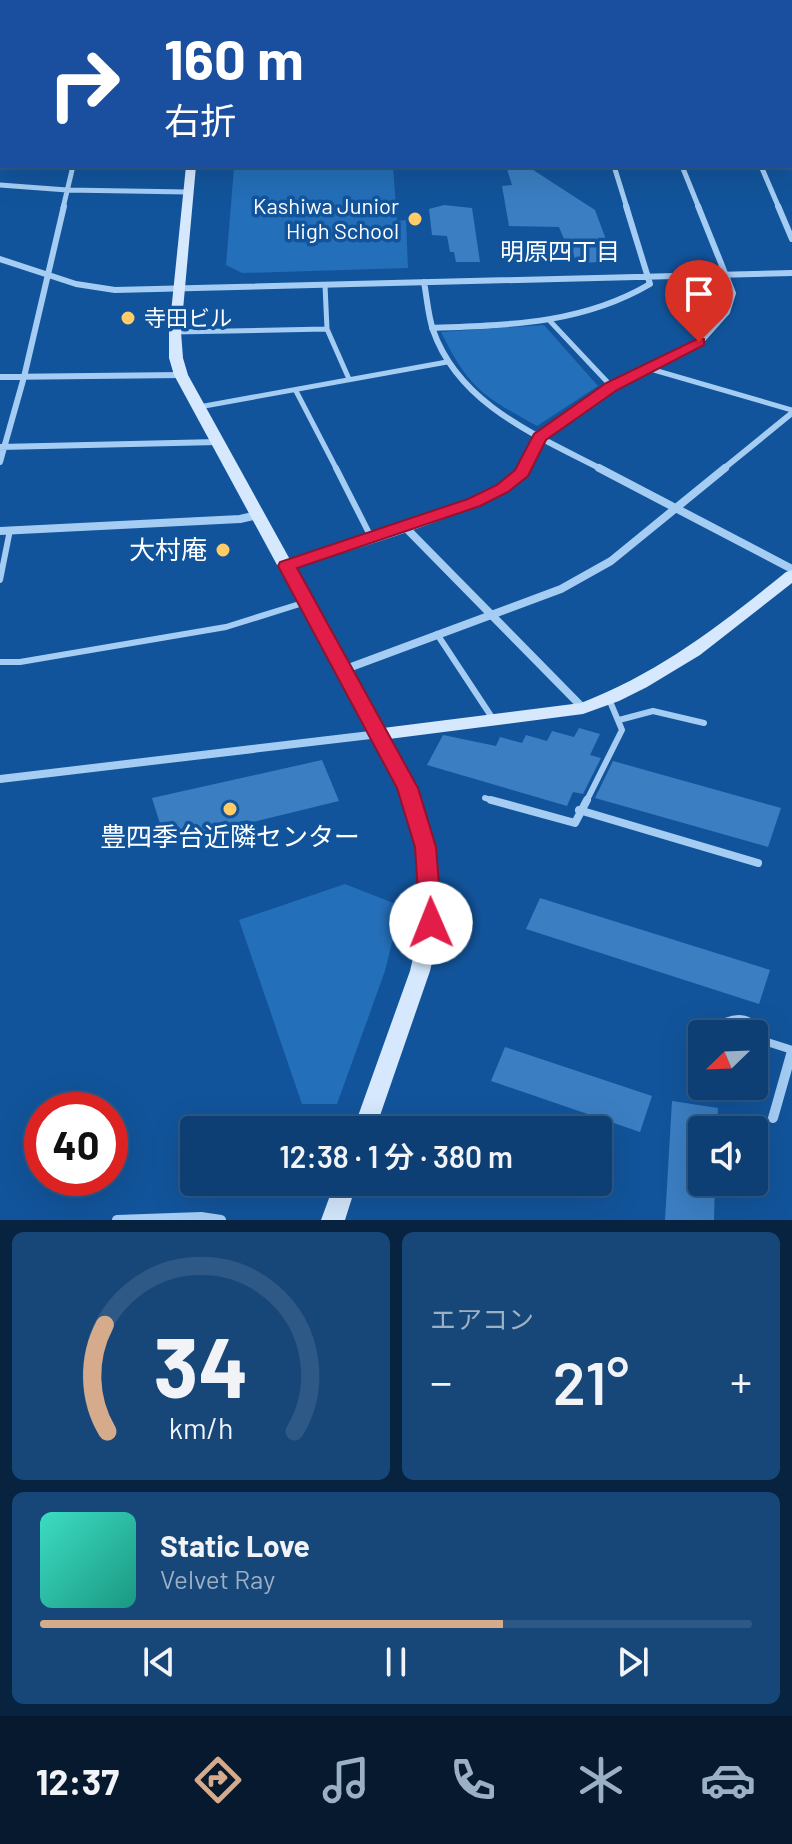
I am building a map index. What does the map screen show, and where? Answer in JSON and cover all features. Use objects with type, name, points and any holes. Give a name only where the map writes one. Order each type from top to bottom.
[{"type":"street","points":[[0,462],[24,377],[72,168]]},
{"type":"street","points":[[191,168],[175,332],[176,358],[181,375],[379,734],[418,815],[430,880],[431,923],[420,971],[369,1116]]},
{"type":"street","points":[[432,328],[549,320],[602,309],[630,298],[650,284],[615,168]]},
{"type":"street","points":[[287,566],[474,503],[503,488],[522,472],[540,437],[612,387],[699,342],[729,314],[733,293],[728,275],[683,168]]},
{"type":"street","points":[[762,168],[792,239]]},
{"type":"street","points":[[0,185],[67,190],[188,192]]},
{"type":"street","points":[[0,259],[92,288],[792,273]]},
{"type":"street","points":[[424,282],[432,328],[447,362],[475,396],[540,437],[792,569]]},
{"type":"street","points":[[0,377],[181,375]]},
{"type":"street","points":[[343,670],[561,589],[598,568],[677,508],[792,412]]},
{"type":"street","points":[[2,447],[218,442]]},
{"type":"street","points":[[0,531],[240,519],[259,515]]},
{"type":"street","points":[[405,527],[583,708]]},
{"type":"street","points":[[0,779],[583,708],[655,676],[717,639],[792,575]]},
{"type":"street","points":[[773,1118],[792,1050]]},
{"type":"street","points":[[333,1220],[341,1196]]},
{"type":"street","points":[[117,1220],[201,1217],[221,1220]]},
{"type":"lane","points":[[325,285],[327,329],[349,379]]},
{"type":"lane","points":[[549,320],[612,387]]},
{"type":"lane","points":[[175,332],[327,329]]},
{"type":"lane","points":[[199,407],[447,362]]},
{"type":"lane","points":[[647,368],[792,412]]},
{"type":"lane","points":[[296,391],[372,539]]},
{"type":"lane","points":[[0,580],[10,530]]},
{"type":"lane","points":[[0,662],[20,662],[226,627],[306,602]]},
{"type":"lane","points":[[437,634],[493,719]]},
{"type":"lane","points":[[485,798],[575,823],[622,730],[609,699]]},
{"type":"lane","points":[[619,720],[653,711],[704,723]]},
{"type":"lane","points":[[579,810],[758,863]]},
{"type":"lane","points":[[768,1042],[792,1050]]},
{"type":"shaded area","points":[[234,168],[393,168],[397,221],[406,220],[408,268],[242,273],[226,265]]},
{"type":"shaded area","points":[[544,325],[598,386],[537,426],[479,389],[460,367],[441,332]]},
{"type":"shaded area","points":[[345,884],[401,906],[385,971],[337,1104],[302,1104],[239,920]]},
{"type":"building","points":[[507,168],[530,168],[595,210],[614,261],[582,263],[582,260],[575,259],[559,227],[509,226],[502,186],[512,185]]},
{"type":"building","points":[[444,205],[472,208],[480,262],[456,262],[447,236],[432,235],[429,209]]},
{"type":"building","points":[[579,728],[600,734],[590,755],[601,758],[583,794],[573,792],[567,806],[427,765],[443,735],[496,746],[500,737],[522,743],[526,735],[547,741],[552,731],[574,737]]},
{"type":"building","name":"豊四季台近隣センター","points":[[322,760],[339,801],[166,843],[152,798]]},
{"type":"building","points":[[613,761],[781,808],[768,847],[595,798]]},
{"type":"building","points":[[540,898],[770,970],[759,1004],[526,929]]},
{"type":"building","points":[[505,1047],[652,1096],[640,1132],[612,1122],[612,1116],[593,1116],[491,1081]]},
{"type":"building","points":[[672,1101],[718,1108],[718,1116],[688,1116],[688,1196],[715,1196],[714,1220],[665,1220]]},
{"type":"place","name":"Kashiwa Junior High School","points":[[415,219]]},
{"type":"place","name":"寺田ビル","points":[[128,318]]},
{"type":"place","name":"大村庵","points":[[223,550]]},
{"type":"place","name":"豊四季台近隣センター","points":[[230,809]]},
{"type":"district","name":"明原四丁目","points":[[560,252]]},
{"type":"route","points":[[431,923],[430,880],[418,815],[407,788],[287,566],[474,503],[503,488],[522,472],[540,437],[612,387],[699,342]]}]
